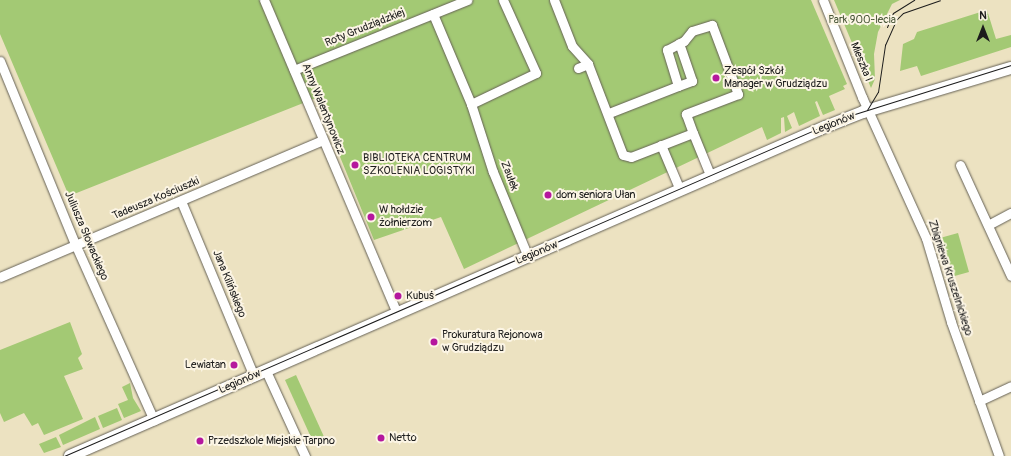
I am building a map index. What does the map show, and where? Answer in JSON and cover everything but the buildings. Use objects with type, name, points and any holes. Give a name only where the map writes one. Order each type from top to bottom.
[{"type":"street","name":"Anny Walentynowicz","points":[[264,0],[397,314]]},
{"type":"street","name":"Roty Grudziądzkiej","points":[[294,70],[467,0]]},
{"type":"street","points":[[471,104],[536,73],[503,0]]},
{"type":"street","points":[[554,0],[572,46],[588,64],[609,113],[625,156],[693,133]]},
{"type":"street","name":"Mieszka I","points":[[823,0],[868,111]]},
{"type":"street","name":"Zaułek","points":[[433,14],[471,104],[493,172],[528,257]]},
{"type":"street","points":[[678,86],[667,50],[679,43],[692,31],[712,25],[738,94],[686,114],[711,177]]},
{"type":"street","points":[[609,113],[692,81],[679,43]]},
{"type":"street","name":"Juliusza Słowackiego","points":[[0,61],[76,246],[154,420]]},
{"type":"street","points":[[578,68],[588,64]]},
{"type":"street","name":"Legionów","points":[[75,455],[680,190],[868,111],[1011,68]]},
{"type":"street","name":"Zbigniewa Kruszelnickiego","points":[[868,111],[926,238],[951,322],[999,456]]},
{"type":"street","name":"Tadeusza Kościuszki","points":[[0,278],[322,140]]},
{"type":"street","points":[[661,145],[680,190]]},
{"type":"street","points":[[960,165],[1011,276]]},
{"type":"street","name":"Jana Kilińskiego","points":[[181,200],[254,376]]},
{"type":"street","points":[[988,224],[1011,213]]},
{"type":"street","points":[[266,371],[305,456]]},
{"type":"street","points":[[979,401],[1011,386]]},
{"type":"green space","points":[[0,0],[811,0],[847,84],[843,86],[845,89],[829,96],[835,110],[823,115],[817,101],[815,102],[820,116],[799,126],[794,112],[787,116],[792,128],[785,132],[784,117],[781,118],[781,133],[767,140],[762,127],[464,269],[441,217],[374,240],[316,98],[69,196],[0,34]]},
{"type":"green space","name":"Park 900-lecia","points":[[834,0],[900,0],[892,4],[878,32],[874,54],[875,79],[871,88]]},
{"type":"green space","points":[[987,10],[996,39],[1011,35],[1011,47],[921,76],[917,66],[900,71],[903,44],[914,39],[917,32]]},
{"type":"green space","points":[[958,233],[969,272],[951,277],[940,238]]},
{"type":"green space","points":[[70,322],[82,354],[78,358],[83,369],[64,376],[83,419],[44,435],[38,423],[32,426],[24,413],[4,422],[0,413],[0,350]]},
{"type":"green space","points":[[296,375],[325,439],[314,444],[285,380]]},
{"type":"green space","points":[[130,383],[133,398],[141,411],[124,418],[118,404],[128,400],[122,387]]},
{"type":"green space","points":[[117,408],[122,420],[103,428],[98,416]]},
{"type":"green space","points":[[95,417],[100,429],[63,445],[59,435]]},
{"type":"green space","points":[[56,437],[61,447],[44,453],[39,444]]},
{"type":"tram line","points":[[887,27],[893,13],[914,0]]},
{"type":"tram line","points":[[867,110],[878,92],[885,45],[896,20],[903,13],[940,0]]},
{"type":"tram line","points":[[64,456],[842,118],[1011,65]]},
{"type":"place","name":"Zespół Szkół Manager w Grudziądzu","points":[[716,78]]},
{"type":"place","name":"BIBLIOTEKA CENTRUM SZKOLENIA LOGISTYKI","points":[[355,165]]},
{"type":"place","name":"dom seniora Ułan","points":[[548,195]]},
{"type":"place","name":"W hołdzie żołnierzom","points":[[371,217]]},
{"type":"place","name":"Kubuś","points":[[398,296]]},
{"type":"place","name":"Prokuratura Rejonowa w Grudziądzu","points":[[434,342]]},
{"type":"place","name":"Lewiatan","points":[[234,365]]},
{"type":"place","name":"Netto","points":[[381,438]]},
{"type":"place","name":"Przedszkole Miejskie Tarpno","points":[[200,441]]}]
